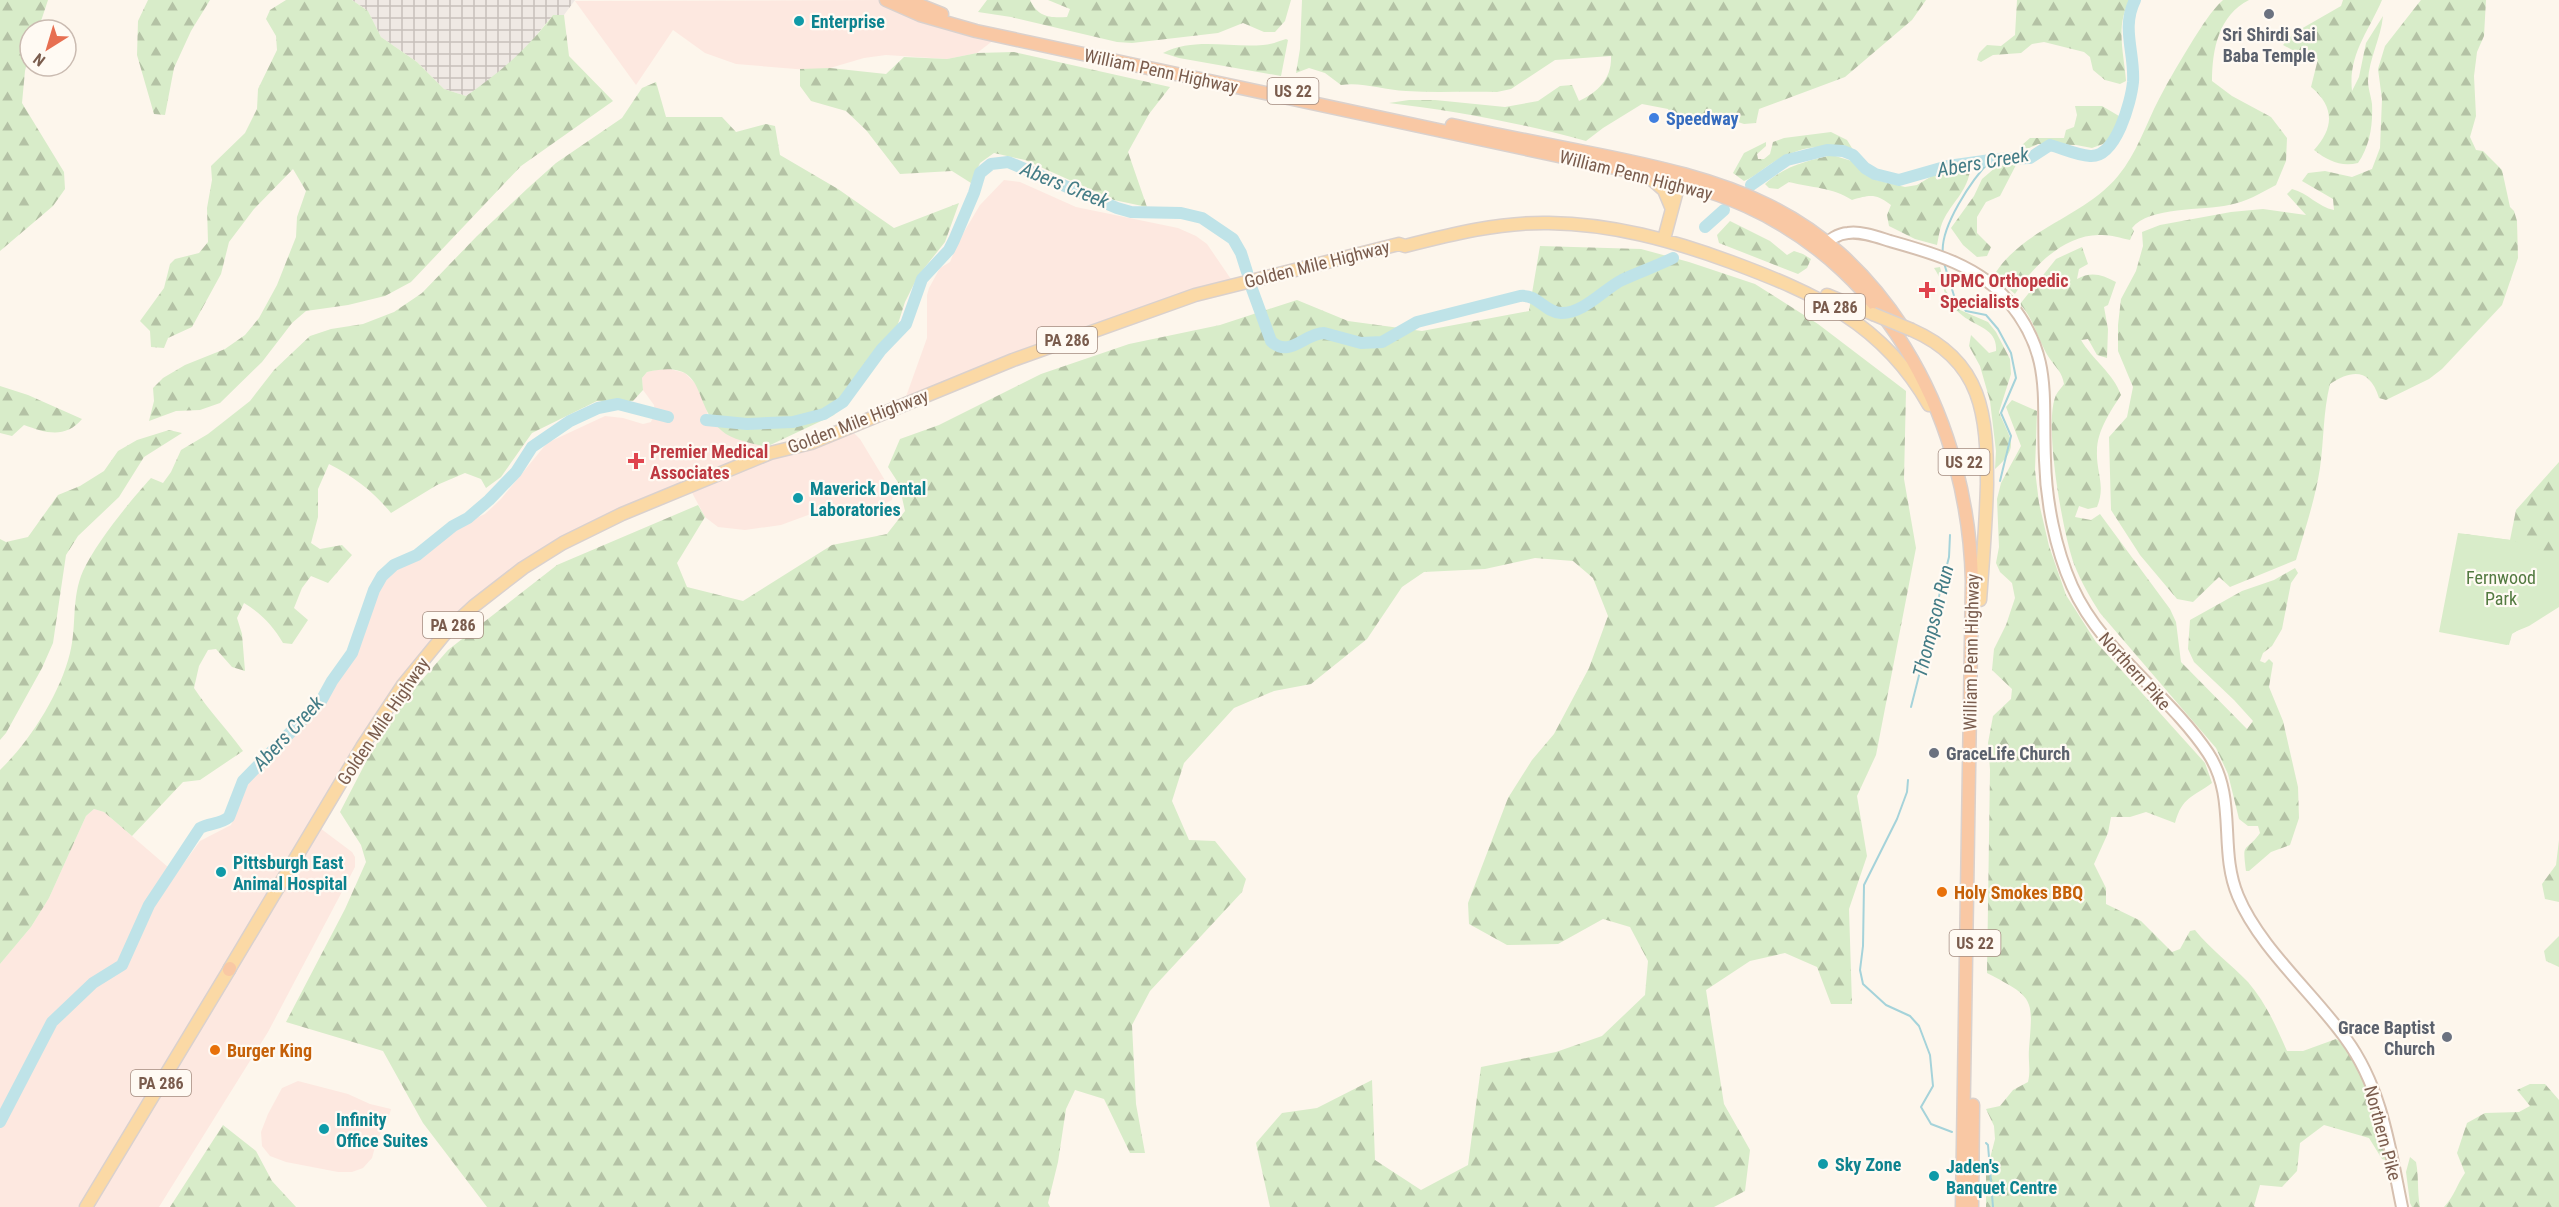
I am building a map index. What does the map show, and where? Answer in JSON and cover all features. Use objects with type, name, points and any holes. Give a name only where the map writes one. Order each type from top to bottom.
[{"type":"highway","name":"William Penn Highway","points":[[886,0],[920,15],[976,32],[1648,176],[1720,195],[1759,212],[1823,246],[1864,291],[1901,339],[1925,382],[1951,446],[1966,512],[1972,581],[1962,1207]]},
{"type":"highway","name":"William Penn Highway","points":[[907,0],[977,24],[1682,172],[1710,180],[1751,196],[1789,216],[1823,246],[1861,274],[1888,306],[1925,364],[1947,411],[1964,460],[1974,510],[1980,563],[1980,600],[1972,1207]]},
{"type":"main road","points":[[1648,176],[1664,190],[1672,209]]},
{"type":"main road","points":[[1665,235],[1679,183]]},
{"type":"main road","name":"Golden Mile Highway","points":[[86,1207],[362,747],[403,685],[448,630],[474,606],[522,568],[563,543],[622,514],[770,453],[811,443],[1013,360],[1195,296],[1399,244],[1402,239],[1459,225],[1528,216],[1604,219],[1702,244],[1912,330],[1933,341],[1958,362],[1976,390],[1984,415],[1987,440],[1986,524],[1980,600]]},
{"type":"main road","name":"Northern Pike","points":[[1823,246],[1835,236],[1854,233],[1942,258],[1977,274],[1996,289],[2015,310],[2030,334],[2039,354],[2044,377],[2047,488],[2058,545],[2070,582],[2094,625],[2192,732],[2215,766],[2227,807],[2229,864],[2238,897],[2254,925],[2345,1037],[2363,1067],[2373,1087],[2384,1121],[2402,1207]]},
{"type":"main road","name":"Golden Mile Highway","points":[[1665,235],[1798,288],[1827,302],[1856,321],[1887,349],[1912,378],[1951,446]]},
{"type":"shaded area","points":[[352,0],[575,0],[564,15],[553,15],[504,70],[466,96],[444,89],[417,62],[381,37],[368,11]]},
{"type":"shaded area","points":[[886,0],[999,36],[977,53],[947,59],[886,55],[864,58],[830,68],[808,70],[736,64],[705,53],[673,30],[636,85],[575,1]]},
{"type":"shaded area","points":[[1004,180],[1020,182],[1076,207],[1178,228],[1196,236],[1207,244],[1235,285],[903,405],[927,338],[929,288],[940,268],[950,262],[958,242],[980,205]]},
{"type":"shaded area","points":[[666,368],[685,373],[699,387],[708,415],[722,431],[766,447],[770,453],[849,428],[860,439],[889,487],[893,496],[892,500],[884,504],[830,507],[781,525],[745,530],[718,527],[705,517],[689,487],[523,568],[428,653],[316,825],[352,852],[355,857],[355,867],[268,1032],[159,1207],[86,1207],[88,1193],[79,1207],[0,1207],[0,964],[31,927],[49,898],[86,816],[94,809],[104,812],[176,874],[200,841],[231,825],[249,782],[324,702],[361,639],[372,605],[383,582],[393,572],[423,554],[454,528],[485,514],[501,499],[547,443],[605,416],[643,424],[651,422],[655,412],[654,405],[643,390],[642,378],[647,372]]},
{"type":"shaded area","points":[[298,1081],[348,1094],[370,1104],[391,1109],[377,1140],[372,1158],[363,1168],[352,1172],[338,1172],[286,1162],[270,1156],[262,1146],[261,1132],[282,1088]]},
{"type":"green space","points":[[0,0],[48,0],[42,18],[18,18],[18,78],[24,78],[22,103],[64,172],[65,189],[53,206],[0,251]]},
{"type":"green space","points":[[148,0],[210,0],[191,31],[174,68],[165,115],[154,114],[137,55],[138,21]]},
{"type":"green space","points":[[286,0],[352,0],[368,11],[381,37],[417,62],[444,89],[466,96],[513,59],[553,15],[564,15],[569,56],[613,101],[521,166],[411,282],[385,296],[348,305],[306,311],[292,323],[262,362],[220,403],[200,410],[176,411],[149,421],[154,401],[153,388],[163,378],[185,365],[225,349],[245,335],[259,318],[277,285],[296,237],[297,217],[306,191],[293,169],[254,209],[229,242],[221,274],[192,327],[168,338],[164,348],[151,347],[150,331],[140,321],[164,288],[170,264],[175,259],[199,253],[208,242],[207,208],[212,180],[211,166],[245,133],[257,109],[258,89],[277,50],[276,36],[266,19],[270,10]]},
{"type":"green space","points":[[987,0],[1030,0],[1040,13],[1049,17],[1067,17],[1070,9],[1048,0],[1291,0],[1285,21],[1275,32],[1264,32],[1243,23],[1218,33],[1132,43],[1117,42],[1011,17],[978,12]]},
{"type":"green space","points":[[1302,0],[1926,0],[1912,20],[1845,77],[1759,109],[1756,123],[1744,124],[1708,112],[1697,122],[1677,122],[1668,109],[1642,104],[1586,141],[1488,118],[1389,103],[1435,100],[1505,107],[1538,101],[1560,86],[1572,85],[1579,101],[1598,89],[1607,78],[1611,56],[1555,60],[1511,89],[1497,92],[1417,92],[1341,85],[1325,73],[1309,68],[1296,73],[1300,49]]},
{"type":"green space","points":[[2017,0],[2130,0],[2125,10],[2122,29],[2126,81],[2120,84],[2105,80],[2093,70],[2090,57],[2084,52],[2044,42],[2032,44],[2021,53],[1993,55],[1981,62],[1977,60],[1979,53],[1987,45],[2001,46],[2015,35]]},
{"type":"green space","points":[[2223,0],[2249,0],[2231,14],[2219,34],[2212,81],[2232,96],[2271,117],[2287,138],[2286,161],[2276,185],[2235,204],[2177,210],[2151,216],[2132,228],[2134,231],[2130,240],[2102,235],[2076,239],[2063,245],[2041,262],[2015,294],[2002,283],[1996,272],[2023,244],[2089,202],[2118,176],[2136,149],[2159,99],[2193,40]]},
{"type":"green space","points":[[2343,0],[2382,0],[2356,54],[2352,91],[2359,77],[2366,43],[2383,16],[2369,73],[2368,84],[2372,104],[2370,135],[2358,163],[2352,164],[2335,162],[2314,150],[2325,134],[2329,118],[2324,102],[2311,87],[2318,59],[2298,53],[2283,45],[2294,33],[2341,6]]},
{"type":"green space","points":[[2421,0],[2486,0],[2484,36],[2477,52],[2474,76],[2476,116],[2470,137],[2476,150],[2483,151],[2502,170],[2510,207],[2517,221],[2518,258],[2502,305],[2442,369],[2429,379],[2386,400],[2379,398],[2371,381],[2360,374],[2346,376],[2330,384],[2318,480],[2296,560],[2230,587],[2219,577],[2193,602],[2177,599],[2140,555],[2111,510],[2109,437],[2127,417],[2133,387],[2118,351],[2118,325],[2121,299],[2136,271],[2143,246],[2142,232],[2160,225],[2231,212],[2263,209],[2306,215],[2287,194],[2292,189],[2334,210],[2333,199],[2302,181],[2308,173],[2325,171],[2352,177],[2372,169],[2380,148],[2382,99],[2378,69],[2385,46]]},
{"type":"green space","points":[[1288,40],[1281,76],[1179,58],[1163,53],[1187,45],[1250,46],[1272,44]]},
{"type":"green space","points":[[1014,52],[1170,87],[1149,114],[1128,152],[1147,207],[1114,200],[1025,160],[994,153],[980,163],[971,183],[952,171],[900,174],[866,130],[846,111],[811,101],[800,86],[800,69],[830,68],[886,74],[904,57],[947,59],[977,53]]},
{"type":"green space","points":[[656,82],[666,117],[722,117],[736,132],[766,124],[775,126],[780,155],[838,189],[894,228],[959,203],[945,242],[918,276],[905,302],[897,327],[834,415],[766,447],[749,443],[731,437],[712,420],[690,377],[681,371],[667,369],[647,372],[642,378],[643,390],[633,401],[597,401],[532,433],[501,477],[486,488],[481,479],[465,473],[437,485],[391,513],[363,485],[329,464],[318,489],[318,517],[311,543],[320,549],[342,545],[352,555],[328,583],[311,576],[302,588],[294,608],[308,620],[292,644],[283,643],[266,621],[244,603],[237,618],[242,634],[245,671],[232,667],[216,649],[208,650],[199,666],[194,688],[243,751],[200,780],[183,782],[132,836],[104,812],[94,809],[86,816],[49,898],[31,927],[0,964],[0,770],[33,731],[59,684],[72,643],[79,581],[96,548],[114,523],[151,478],[163,483],[181,450],[208,434],[250,401],[274,370],[310,336],[331,329],[363,324],[394,312],[422,293],[528,188],[556,163],[622,118],[642,88]]},
{"type":"green space","points":[[2075,106],[2102,106],[2119,116],[2113,135],[2103,144],[2092,148],[2076,145],[2038,144],[2027,149],[2022,145],[2030,138],[2064,138],[2066,130],[2074,127],[2077,115]]},
{"type":"green space","points":[[1831,132],[1847,140],[1855,153],[1827,147],[1808,148],[1781,158],[1744,181],[1733,173],[1744,153],[1766,142],[1766,146],[1757,154],[1758,159],[1764,159],[1770,154],[1773,142],[1784,138]]},
{"type":"green space","points":[[1832,155],[1855,162],[1876,180],[1905,187],[1917,185],[1937,173],[1958,168],[1970,170],[1964,189],[1943,220],[1937,245],[1915,239],[1889,226],[1887,215],[1891,205],[1881,198],[1868,196],[1852,200],[1829,190],[1789,182],[1778,189],[1769,188],[1765,184],[1788,168]]},
{"type":"green space","points":[[2016,165],[2000,196],[1986,202],[1977,217],[1977,233],[1991,247],[1987,256],[1977,257],[1963,245],[1951,228],[1974,196],[1982,179],[1996,167]]},
{"type":"green space","points":[[1730,221],[1770,241],[1787,255],[1794,251],[1803,254],[1811,259],[1807,268],[1798,274],[1719,243],[1717,235]]},
{"type":"green space","points":[[1540,246],[1641,249],[1755,284],[1818,324],[1906,391],[1904,479],[1916,548],[1876,755],[1857,796],[1867,856],[1849,909],[1852,1004],[1831,1004],[1817,967],[1785,953],[1750,961],[1706,990],[1724,1104],[1750,1150],[1745,1191],[1714,1207],[1270,1207],[1256,1143],[1282,1113],[1317,1108],[1372,1080],[1375,1160],[1421,1190],[1468,1165],[1481,1067],[1556,1052],[1602,1036],[1645,995],[1648,961],[1630,927],[1603,919],[1558,944],[1507,945],[1469,924],[1468,903],[1508,798],[1532,760],[1554,734],[1589,668],[1608,616],[1593,578],[1573,561],[1535,558],[1485,569],[1424,572],[1402,587],[1367,639],[1311,684],[1274,691],[1234,708],[1184,763],[1172,801],[1189,840],[1215,841],[1246,879],[1242,892],[1150,991],[1132,1025],[1136,1104],[1145,1153],[1130,1153],[1104,1099],[1075,1090],[1066,1109],[1058,1162],[1048,1203],[1050,1207],[487,1207],[423,1123],[383,1051],[286,1022],[345,909],[366,862],[361,845],[340,812],[369,756],[406,698],[448,650],[557,565],[698,505],[705,517],[677,563],[687,587],[743,601],[832,545],[887,534],[905,511],[899,484],[888,467],[900,439],[939,425],[1041,374],[1129,344],[1220,325],[1297,300],[1348,321],[1422,331],[1529,311]]},
{"type":"green space","points":[[2082,247],[2088,264],[2079,269],[2077,279],[2087,275],[2097,275],[2116,282],[2108,305],[2104,307],[2108,329],[2107,358],[2097,355],[2088,339],[2081,340],[2108,373],[2121,395],[2099,436],[2097,459],[2101,492],[2097,507],[2088,509],[2079,506],[2075,517],[2091,520],[2100,514],[2170,609],[2176,622],[2181,662],[2247,729],[2253,721],[2194,662],[2188,649],[2190,620],[2242,591],[2274,580],[2295,568],[2298,573],[2291,583],[2282,629],[2272,646],[2263,653],[2260,661],[2265,663],[2269,659],[2273,663],[2269,687],[2283,721],[2298,787],[2299,818],[2290,845],[2271,852],[2249,871],[2246,871],[2245,851],[2260,833],[2258,826],[2248,826],[2239,819],[2228,774],[2216,748],[2100,613],[2074,564],[2060,505],[2053,453],[2053,409],[2056,395],[2064,384],[2061,373],[2046,352],[2020,304],[2056,259]]},
{"type":"green space","points":[[1940,267],[1946,291],[1960,310],[1988,322],[2010,359],[2011,374],[1999,412],[2011,442],[2011,448],[1995,469],[1996,451],[1990,401],[1980,366],[1969,346],[1971,335],[1989,353],[1996,351],[1996,344],[1986,329],[1963,316],[1950,303],[1934,268]]},
{"type":"green space","points":[[0,386],[28,395],[82,419],[69,430],[62,432],[48,432],[24,425],[12,436],[0,433]]},
{"type":"green space","points":[[2012,400],[2037,411],[2035,470],[2039,503],[2049,546],[2066,595],[2096,642],[2205,763],[2212,783],[2185,803],[2175,823],[2146,812],[2130,817],[2111,817],[2108,833],[2094,864],[2106,888],[2106,904],[2141,921],[2172,952],[2180,949],[2190,931],[2195,930],[2248,982],[2270,1015],[2287,1051],[2303,1051],[2336,1039],[2346,1047],[2355,1059],[2370,1094],[2388,1161],[2382,1159],[2369,1138],[2324,1125],[2300,1143],[2297,1171],[2282,1187],[2260,1185],[2254,1206],[2256,1207],[1986,1207],[1986,1174],[1995,1139],[1994,1126],[1986,1109],[2000,1106],[2013,1090],[2028,1082],[2031,1019],[2028,1001],[2014,988],[1987,973],[1990,770],[1988,743],[1993,716],[2011,699],[2012,689],[1992,670],[1994,649],[2006,625],[2015,598],[2012,583],[2000,572],[1996,563],[1999,547],[1997,499],[2001,483],[2021,446],[2006,407]]},
{"type":"green space","points":[[169,430],[182,433],[144,457],[119,497],[78,536],[66,555],[53,643],[42,668],[0,740],[0,539],[6,542],[28,537],[58,495],[80,486],[104,471],[118,451],[137,440]]},
{"type":"green space","name":"Fernwood Park","points":[[2559,462],[2559,604],[2512,634],[2509,645],[2444,632],[2464,534],[2510,540],[2516,510]]},
{"type":"green space","name":"Fernwood Park","points":[[2458,533],[2511,540],[2559,556],[2559,607],[2529,626],[2512,633],[2507,645],[2439,632]]},
{"type":"green space","points":[[2559,840],[2559,902],[2545,899],[2542,884],[2556,865]]},
{"type":"green space","points":[[2559,936],[2559,967],[2546,961],[2544,951]]},
{"type":"green space","points":[[2530,1084],[2545,1084],[2559,1100],[2559,1207],[2444,1207],[2465,1173],[2457,1153],[2467,1123],[2485,1113],[2519,1112],[2530,1106],[2517,1090]]},
{"type":"green space","points":[[223,1125],[256,1151],[272,1181],[296,1207],[170,1207]]},
{"type":"green space","points":[[2410,1157],[2416,1162],[2420,1207],[2412,1207],[2410,1203],[2406,1172]]},
{"type":"waterway","name":"Abers Creek","points":[[1751,185],[1787,160],[1827,150],[1843,151],[1853,155],[1865,168],[1875,174],[1899,180],[1948,166],[1998,159],[2030,158],[2050,145],[2090,156],[2099,154],[2115,139],[2129,102],[2133,82],[2129,21],[2135,0]]},
{"type":"waterway","name":"Thompson Run","points":[[1943,255],[1946,231],[1958,204],[1991,160]]},
{"type":"waterway","name":"Abers Creek","points":[[706,420],[747,424],[793,422],[824,414],[843,402],[881,350],[906,324],[922,279],[949,250],[974,193],[980,173],[991,164],[1008,162],[1131,212],[1181,213],[1202,218],[1233,239],[1241,253],[1247,272]]},
{"type":"waterway","name":"Abers Creek","points":[[1705,227],[1724,210]]},
{"type":"waterway","name":"Abers Creek","points":[[1252,289],[1271,341],[1278,346],[1291,346],[1324,333],[1361,343],[1382,342],[1417,322],[1520,296],[1532,298],[1555,312],[1577,310],[1622,280],[1673,258]]},
{"type":"waterway","name":"Thompson Run","points":[[1944,263],[1955,299],[1966,311],[1986,315],[1998,329],[2011,353],[2016,378],[2001,413],[2011,436],[2000,481]]},
{"type":"waterway","name":"Abers Creek","points":[[0,1122],[52,1022],[93,983],[122,965],[149,905],[200,828],[229,817],[243,781],[321,701],[352,653],[374,590],[382,576],[394,565],[417,555],[453,526],[468,518],[516,472],[532,447],[570,421],[598,408],[618,404],[668,417]]},
{"type":"waterway","name":"Thompson Run","points":[[1911,707],[1949,557],[1950,535]]},
{"type":"waterway","name":"Thompson Run","points":[[1908,780],[1907,792],[1897,819],[1864,885],[1863,946],[1860,970],[1863,984],[1886,1005],[1910,1016],[1919,1026],[1930,1055],[1933,1086],[1921,1107],[1931,1124],[1952,1132]]},
{"type":"waterway","name":"Thompson Run","points":[[1986,1143],[1993,1207]]},
{"type":"place","name":"Sri Shirdi Sai Baba Temple","points":[[2269,14]]},
{"type":"place","name":"Enterprise","points":[[799,21]]},
{"type":"place","name":"Speedway","points":[[1654,118]]},
{"type":"place","name":"UPMC Orthopedic Specialists","points":[[1927,290]]},
{"type":"place","name":"Premier Medical Associates","points":[[636,461]]},
{"type":"place","name":"Maverick Dental Laboratories","points":[[798,498]]},
{"type":"place","name":"GraceLife Church","points":[[1934,753]]},
{"type":"place","name":"Pittsburgh East Animal Hospital","points":[[221,872]]},
{"type":"place","name":"Holy Smokes BBQ","points":[[1942,892]]},
{"type":"place","name":"Grace Baptist Church","points":[[2447,1037]]},
{"type":"place","name":"Burger King","points":[[215,1050]]},
{"type":"place","name":"Infinity Office Suites","points":[[324,1129]]},
{"type":"place","name":"Sky Zone","points":[[1823,1164]]},
{"type":"place","name":"Jaden's Banquet Centre","points":[[1934,1176]]}]
